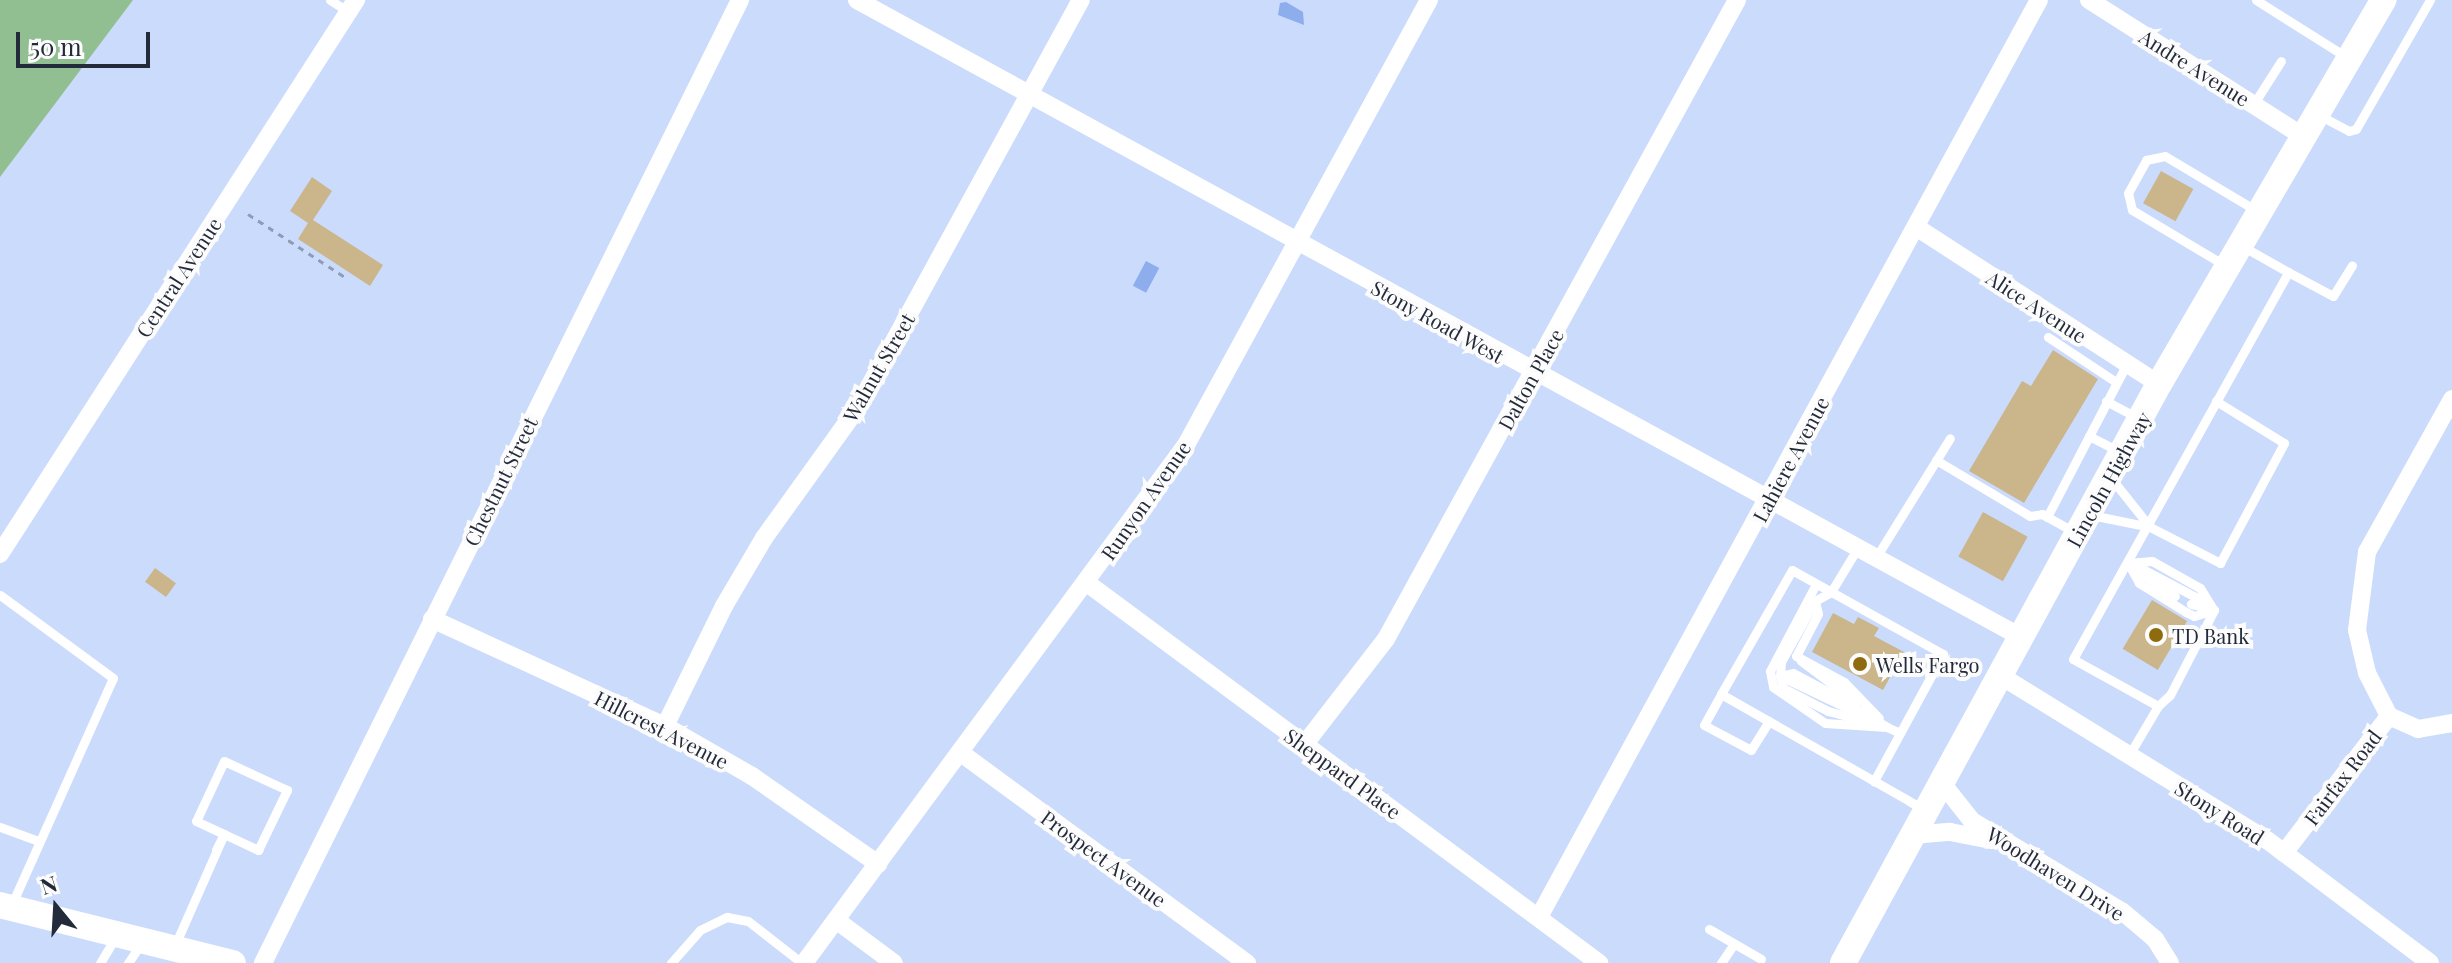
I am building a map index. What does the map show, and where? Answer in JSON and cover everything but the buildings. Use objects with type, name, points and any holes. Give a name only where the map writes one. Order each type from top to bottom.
[{"type":"main road","name":"Lincoln Highway","points":[[1843,963],[2159,384],[2307,124],[2383,0]]},
{"type":"main road","points":[[5,907],[129,946],[173,948],[201,959],[233,963]]},
{"type":"street","name":"Chestnut Street","points":[[263,963],[740,0]]},
{"type":"street","name":"Stony Road West","points":[[857,0],[1767,502],[2021,637]]},
{"type":"street","name":"Walnut Street","points":[[665,726],[724,606],[764,538],[858,407],[1081,0]]},
{"type":"street","name":"Runyon Avenue","points":[[803,963],[1087,583],[1186,445],[1429,0]]},
{"type":"street","name":"Dalton Place","points":[[1304,745],[1386,639],[1737,0]]},
{"type":"street","name":"Lahiere Avenue","points":[[1539,917],[2039,0]]},
{"type":"street","name":"Andre Avenue","points":[[2089,0],[2253,105],[2307,124]]},
{"type":"street","name":"Central Avenue","points":[[0,554],[352,6]]},
{"type":"street","name":"Alice Avenue","points":[[1916,227],[2159,384]]},
{"type":"street","points":[[2389,716],[2367,673],[2357,630],[2367,552],[2452,399]]},
{"type":"street","name":"Sheppard Place","points":[[1087,583],[1539,917],[1590,960]]},
{"type":"street","name":"Hillcrest Avenue","points":[[432,619],[665,726],[752,776],[878,864]]},
{"type":"street","name":"Stony Road","points":[[2001,676],[2284,853],[2430,963]]},
{"type":"street","name":"Fairfax Road","points":[[2284,853],[2389,716],[2418,729],[2452,723]]},
{"type":"street","name":"Prospect Avenue","points":[[961,753],[1247,963]]},
{"type":"street","name":"Woodhaven Drive","points":[[1942,783],[1972,821],[2123,912],[2155,939],[2170,963]]},
{"type":"street","points":[[1912,835],[1950,832],[2007,844]]},
{"type":"street","points":[[836,920],[894,963]]},
{"type":"lane","points":[[330,0],[352,6]]},
{"type":"lane","points":[[2256,0],[2348,58]]},
{"type":"lane","points":[[2307,124],[2349,131],[2356,129],[2430,0]]},
{"type":"lane","points":[[2253,105],[2281,61]]},
{"type":"lane","points":[[2257,211],[2165,156],[2146,160],[2128,193],[2132,210],[2232,255],[2288,272],[2333,296],[2352,266]]},
{"type":"lane","points":[[2158,706],[2073,659],[2150,527],[2288,272]]},
{"type":"lane","points":[[2048,337],[2116,382]]},
{"type":"lane","points":[[2047,517],[2127,363]]},
{"type":"lane","points":[[2106,401],[2140,419]]},
{"type":"lane","points":[[1936,460],[2030,516],[2083,524],[2150,527],[2220,563],[2284,443],[2216,401]]},
{"type":"lane","points":[[2089,436],[2115,465],[2150,527]]},
{"type":"lane","points":[[1875,559],[1950,438]]},
{"type":"lane","points":[[1857,549],[1831,592],[1815,601],[1781,662],[1780,676],[1900,733]]},
{"type":"lane","points":[[2128,563],[2175,596]]},
{"type":"lane","points":[[2128,563],[2139,583],[2194,616],[2214,610]]},
{"type":"lane","points":[[2128,563],[2196,595],[2214,610]]},
{"type":"lane","points":[[1769,721],[1751,750],[1704,725],[1792,570],[1943,654],[1874,781]]},
{"type":"lane","points":[[1816,584],[1770,671],[1773,687],[1825,723],[1887,727]]},
{"type":"lane","points":[[0,595],[113,678],[5,907]]},
{"type":"lane","points":[[1815,601],[1818,614],[1796,656],[1844,682],[1887,727]]},
{"type":"lane","points":[[2191,604],[2214,610]]},
{"type":"lane","points":[[2129,755],[2158,706],[2170,695],[2214,610]]},
{"type":"lane","points":[[1721,694],[1926,811]]},
{"type":"lane","points":[[224,761],[287,790],[258,850],[224,834],[196,821],[224,761]]},
{"type":"lane","points":[[0,827],[36,840]]},
{"type":"lane","points":[[173,948],[224,834]]},
{"type":"lane","points":[[671,963],[700,930],[727,917],[748,921],[803,963]]},
{"type":"lane","points":[[1709,929],[1761,959]]},
{"type":"lane","points":[[1721,963],[1734,944]]},
{"type":"lane","points":[[100,963],[129,946]]},
{"type":"path","points":[[248,214],[345,277]]},
{"type":"green space","points":[[0,0],[133,0],[0,177]]},
{"type":"water","points":[[1286,2],[1303,12],[1304,25],[1278,15],[1280,3]]},
{"type":"water","points":[[1146,261],[1159,268],[1146,293],[1133,286]]},
{"type":"place","name":"TD Bank","points":[[2156,635]]},
{"type":"place","name":"Wells Fargo","points":[[1860,664]]}]
